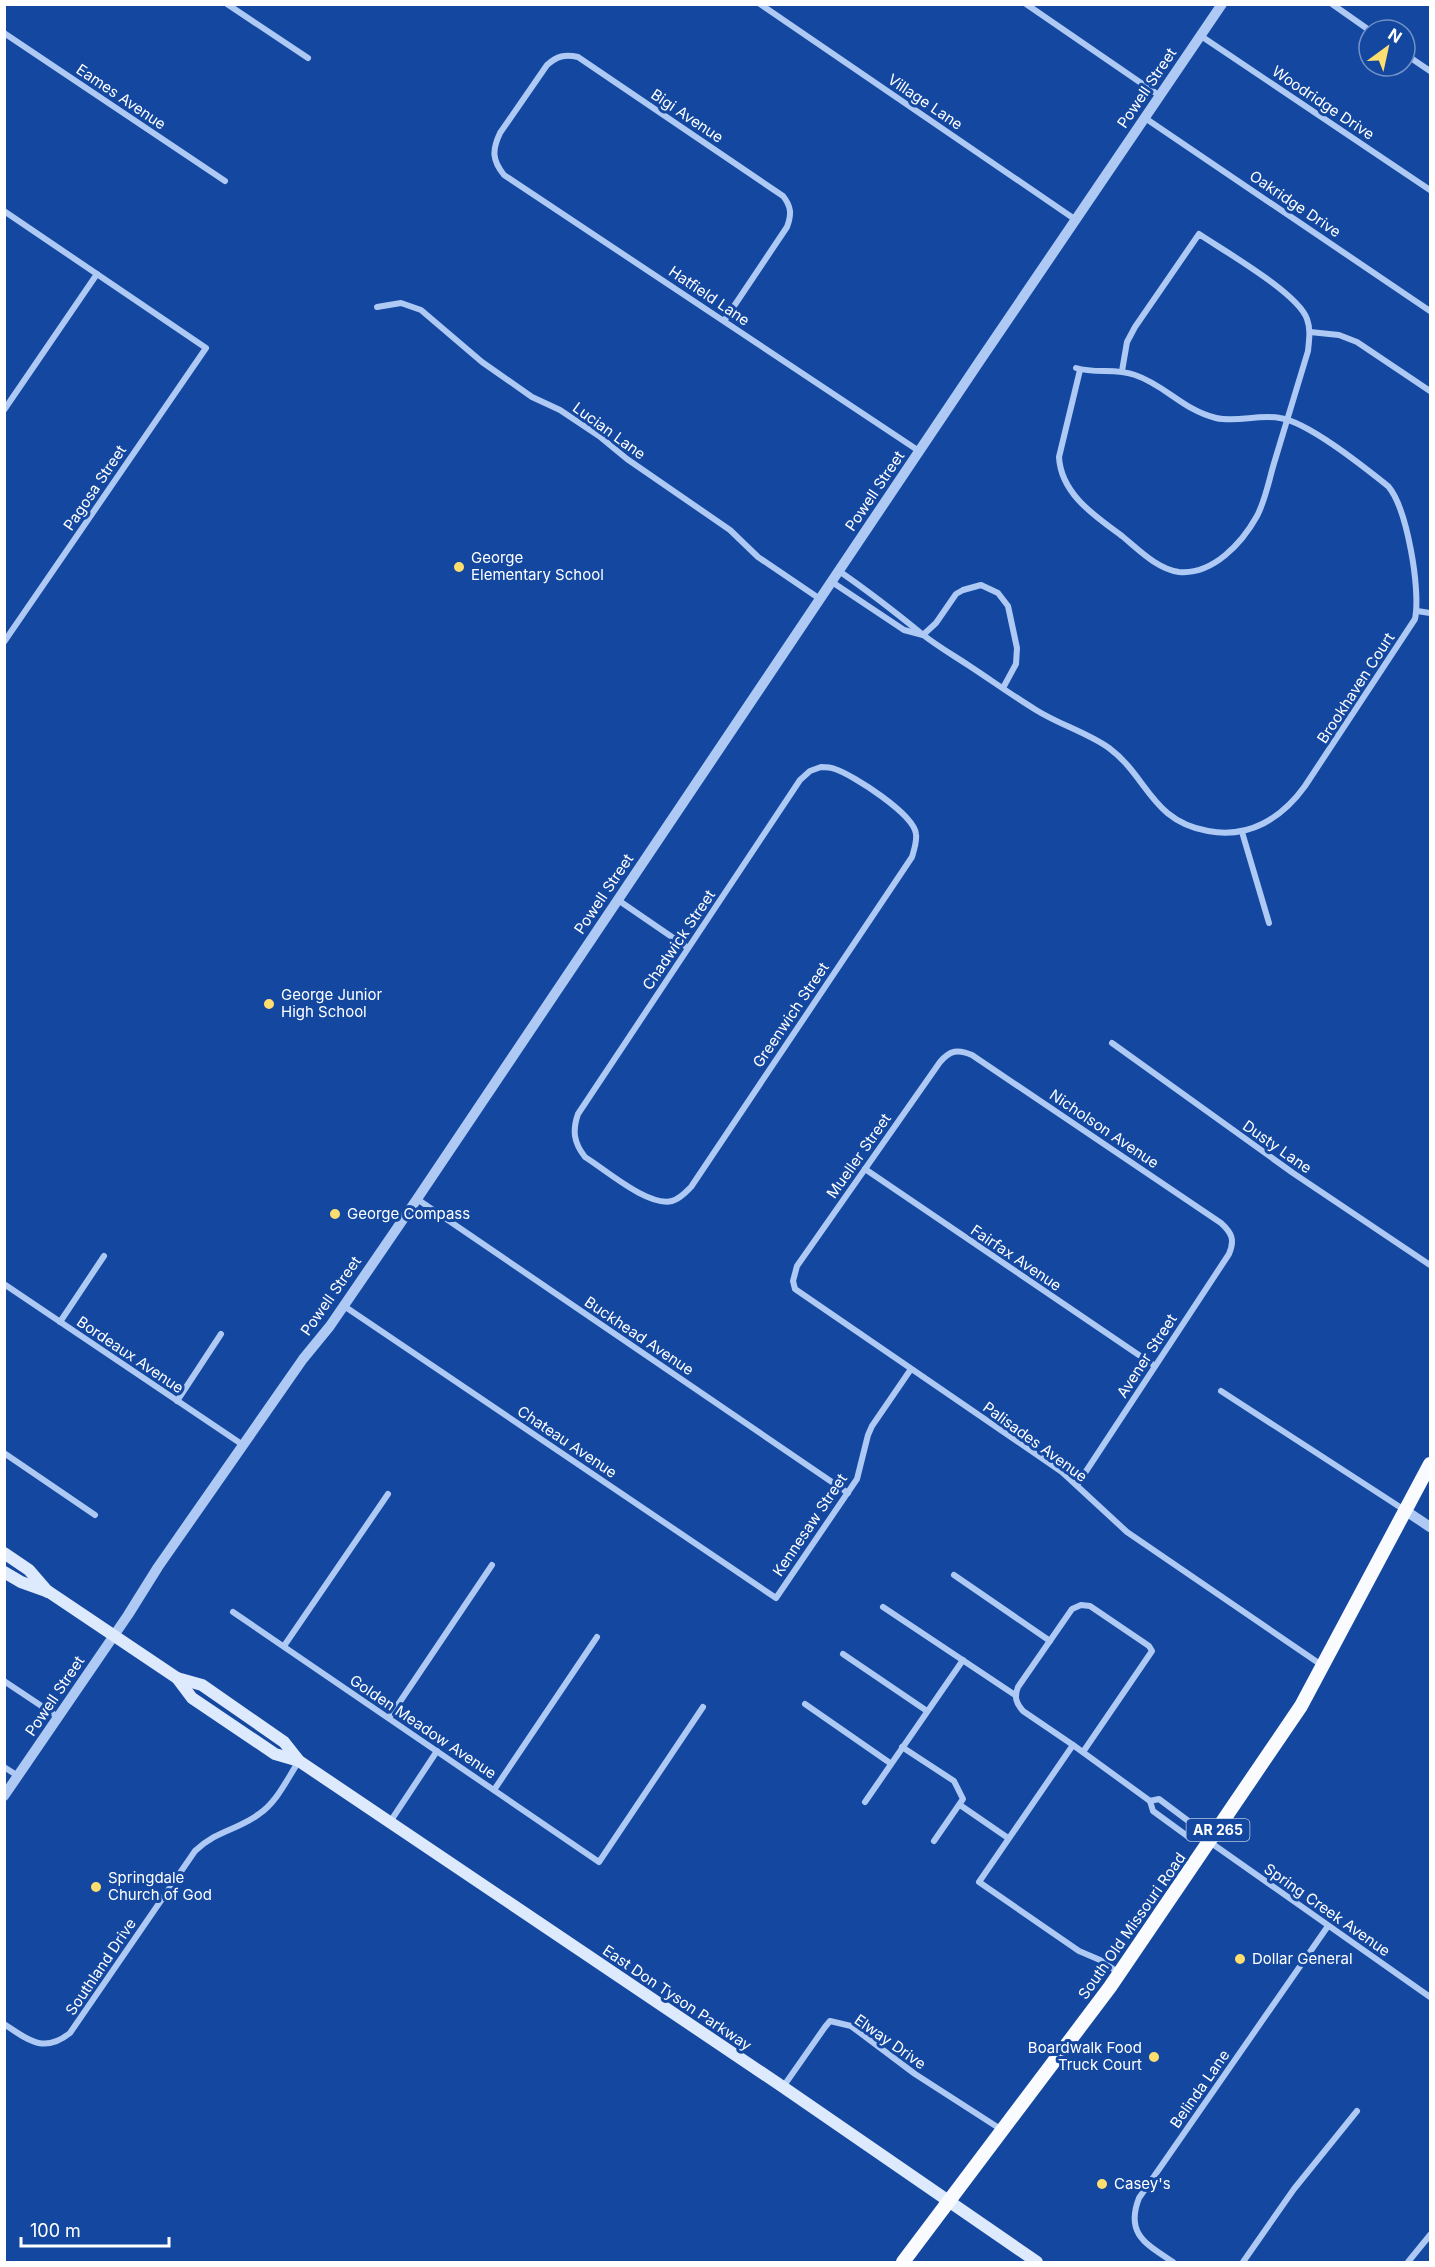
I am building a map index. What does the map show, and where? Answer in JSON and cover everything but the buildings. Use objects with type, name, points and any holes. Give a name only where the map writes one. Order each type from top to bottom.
[{"type":"main road","name":"South Old Missouri Road","points":[[903,2262],[1120,1973],[1301,1706],[1431,1464]]},
{"type":"main road","name":"East Don Tyson Parkway","points":[[4,1553],[29,1570],[49,1592],[177,1678],[192,1698],[275,1754],[299,1761],[783,2087],[1037,2262]]},
{"type":"main road","name":"East Don Tyson Parkway","points":[[4,1572],[21,1582],[49,1592]]},
{"type":"street","points":[[227,4],[308,58]]},
{"type":"street","name":"Village Lane","points":[[760,4],[1076,220]]},
{"type":"street","points":[[1026,4],[1160,96]]},
{"type":"street","name":"Powell Street","points":[[4,1796],[114,1636],[158,1567],[303,1359],[344,1306],[417,1199],[1222,4]]},
{"type":"street","points":[[1332,4],[1357,22]]},
{"type":"street","name":"Eames Avenue","points":[[4,33],[225,181]]},
{"type":"street","name":"Woodridge Drive","points":[[1201,36],[1431,190]]},
{"type":"street","name":"Bigi Avenue","points":[[493,156],[500,133],[547,65],[561,56],[578,57],[783,195],[791,210],[787,227],[724,321]]},
{"type":"street","points":[[1417,62],[1431,71]]},
{"type":"street","name":"Oakridge Drive","points":[[1145,118],[1431,311]]},
{"type":"street","name":"Hatfield Lane","points":[[493,156],[504,175],[919,451]]},
{"type":"street","points":[[4,211],[97,274],[4,410]]},
{"type":"street","points":[[1122,371],[1127,342],[1135,327],[1199,234],[1291,296],[1307,319],[1310,332],[1308,351],[1287,419],[1262,505],[1254,521],[1236,545],[1213,564],[1190,572],[1178,572],[1155,562],[1087,510],[1072,492],[1063,476],[1060,466],[1061,447],[1078,369],[1122,371],[1151,381],[1188,408],[1224,420],[1264,417],[1287,419],[1307,428],[1395,493],[1402,512],[1417,587],[1417,611],[1431,613]]},
{"type":"street","name":"Pagosa Street","points":[[4,642],[206,348],[97,274]]},
{"type":"street","name":"Lucian Lane","points":[[377,307],[401,303],[422,310],[482,362],[532,397],[560,410],[599,436],[627,459],[730,530],[758,557],[820,600]]},
{"type":"street","points":[[1310,332],[1339,335],[1358,342],[1431,391]]},
{"type":"street","name":"Brookhaven Court","points":[[839,571],[881,600],[923,635],[1003,688],[1038,711],[1084,732],[1111,750],[1127,765],[1152,799],[1175,819],[1208,832],[1242,832],[1269,821],[1293,803],[1410,627],[1417,611]]},
{"type":"street","name":"Brookhaven Court","points":[[832,582],[904,630],[923,635]]},
{"type":"street","points":[[923,635],[936,623],[956,594],[963,590],[981,585],[998,593],[1008,606],[1017,648],[1016,664],[1003,688]]},
{"type":"street","name":"Chadwick Street","points":[[574,1137],[574,1125],[578,1114],[800,780],[810,771],[821,767],[833,768],[845,774],[901,810],[911,820],[916,834]]},
{"type":"street","points":[[1242,832],[1269,923]]},
{"type":"street","name":"Greenwich Street","points":[[574,1137],[585,1157],[646,1197],[659,1201],[672,1201],[682,1196],[691,1187],[905,866],[915,846],[916,834]]},
{"type":"street","points":[[618,900],[688,948]]},
{"type":"street","name":"Dusty Lane","points":[[1112,1043],[1293,1173],[1431,1265]]},
{"type":"street","name":"Mueller Street","points":[[792,1281],[797,1266],[940,1062],[947,1054],[955,1051]]},
{"type":"street","name":"Nicholson Avenue","points":[[955,1051],[964,1051],[982,1061],[1221,1223],[1233,1238]]},
{"type":"street","name":"Fairfax Avenue","points":[[865,1169],[1155,1366]]},
{"type":"street","name":"Buckhead Avenue","points":[[417,1199],[848,1493]]},
{"type":"street","name":"Avener Street","points":[[1077,1485],[1229,1254],[1233,1238]]},
{"type":"street","points":[[60,1322],[104,1256]]},
{"type":"street","name":"Palisades Avenue","points":[[792,1281],[795,1289],[801,1295],[1062,1472],[1126,1532],[1323,1666]]},
{"type":"street","name":"Bordeaux Avenue","points":[[4,1284],[243,1445]]},
{"type":"street","name":"Chateau Avenue","points":[[344,1306],[776,1598]]},
{"type":"street","points":[[177,1401],[221,1334]]},
{"type":"street","name":"Kennesaw Street","points":[[776,1598],[857,1479],[872,1426],[911,1370]]},
{"type":"street","points":[[1221,1391],[1431,1527]]},
{"type":"street","points":[[4,1453],[95,1515]]},
{"type":"street","points":[[284,1646],[388,1494]]},
{"type":"street","points":[[389,1718],[492,1565]]},
{"type":"street","points":[[954,1575],[1050,1641]]},
{"type":"street","points":[[1083,1752],[1152,1648],[1090,1606],[1081,1605],[1072,1609],[1018,1687],[1015,1695],[1017,1704],[1023,1711],[1150,1801],[1153,1811],[1190,1838],[1197,1833],[1195,1826],[1159,1799],[1150,1801]]},
{"type":"street","points":[[883,1606],[1015,1695]]},
{"type":"street","name":"Golden Meadow Avenue","points":[[233,1612],[599,1862],[703,1707]]},
{"type":"street","points":[[494,1790],[597,1637]]},
{"type":"street","points":[[843,1653],[927,1711]]},
{"type":"street","points":[[865,1802],[963,1660]]},
{"type":"street","points":[[4,1681],[58,1717]]},
{"type":"street","points":[[805,1704],[890,1763]]},
{"type":"street","points":[[1073,1745],[979,1882],[1079,1951],[1100,1960],[1120,1973]]},
{"type":"street","points":[[902,1747],[954,1781],[963,1799],[934,1841]]},
{"type":"street","points":[[390,1822],[437,1751]]},
{"type":"street","name":"Southland Drive","points":[[4,2024],[25,2038],[38,2043],[50,2044],[60,2041],[70,2033],[195,1851],[206,1840],[258,1815],[269,1806],[299,1761]]},
{"type":"street","points":[[4,1767],[18,1776]]},
{"type":"street","points":[[960,1805],[1008,1838]]},
{"type":"street","name":"Spring Creek Avenue","points":[[1197,1833],[1431,1997]]},
{"type":"street","name":"Belinda Lane","points":[[1173,2262],[1146,2244],[1138,2234],[1134,2218],[1138,2198],[1328,1926]]},
{"type":"street","name":"Elway Drive","points":[[783,2087],[825,2027],[830,2022],[840,2022],[851,2026],[915,2074],[1002,2130]]},
{"type":"street","points":[[1243,2262],[1294,2189],[1358,2111]]},
{"type":"street","points":[[1408,2262],[1431,2235]]},
{"type":"place","name":"George Elementary School","points":[[459,567]]},
{"type":"place","name":"George Junior High School","points":[[269,1004]]},
{"type":"place","name":"George Compass","points":[[335,1214]]},
{"type":"place","name":"Springdale Church of God","points":[[96,1887]]},
{"type":"place","name":"Dollar General","points":[[1240,1959]]},
{"type":"place","name":"Boardwalk Food Truck Court","points":[[1154,2057]]},
{"type":"place","name":"Casey's","points":[[1102,2184]]}]
